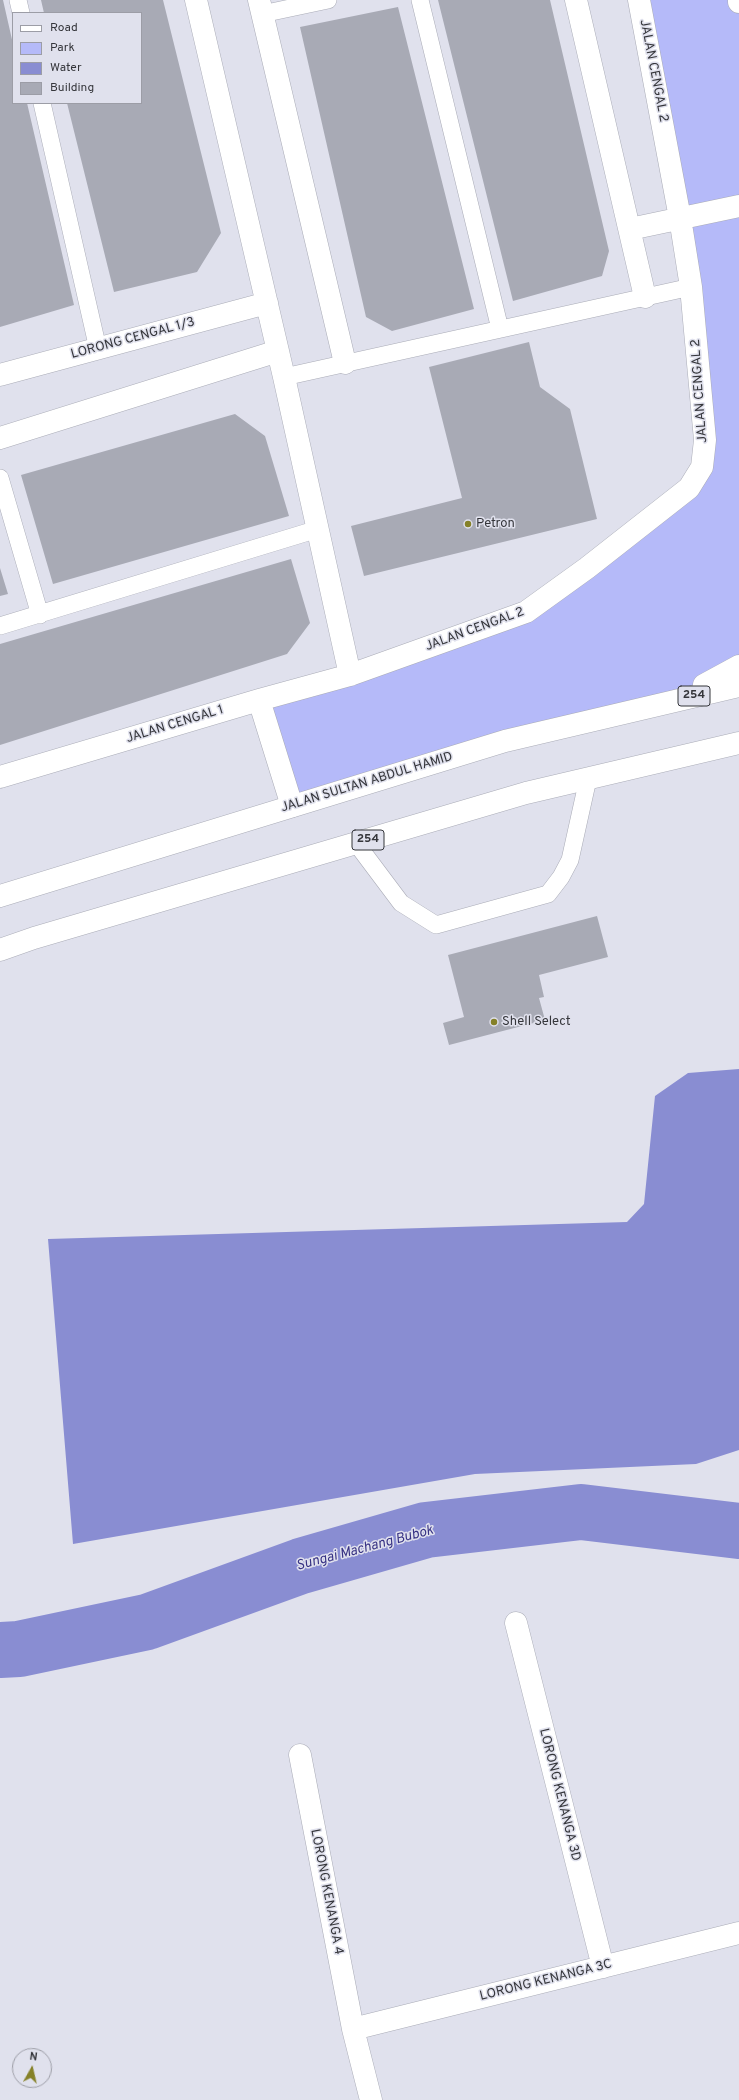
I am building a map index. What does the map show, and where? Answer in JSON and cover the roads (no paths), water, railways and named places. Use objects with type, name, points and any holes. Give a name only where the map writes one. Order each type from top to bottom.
[{"type":"street","points":[[196,0],[267,302],[350,675]]},
{"type":"street","points":[[576,0],[645,297]]},
{"type":"street","name":"JALAN CENGAL 2","points":[[350,675],[526,612],[587,568],[689,488],[702,467],[705,440],[691,287],[680,218],[639,0]]},
{"type":"street","points":[[261,7],[345,363]]},
{"type":"street","points":[[630,229],[739,206]]},
{"type":"street","name":"LORONG CENGAL 1/3","points":[[0,376],[267,302]]},
{"type":"street","points":[[0,438],[278,352]]},
{"type":"street","points":[[649,707],[712,682],[739,666]]},
{"type":"street","name":"JALAN CENGAL 1","points":[[0,777],[259,700],[350,675]]},
{"type":"street","name":"JALAN SULTAN ABDUL HAMID","points":[[0,896],[505,742],[739,686]]},
{"type":"street","points":[[259,700],[292,806]]},
{"type":"street","name":"254","points":[[0,950],[34,938],[526,793],[739,743]]},
{"type":"street","name":"LORONG KENANGA 3D","points":[[516,1623],[603,1967]]},
{"type":"street","name":"LORONG KENANGA 4","points":[[300,1755],[353,2029],[371,2100]]},
{"type":"street","name":"LORONG KENANGA 3C","points":[[353,2029],[739,1933]]},
{"type":"lane","points":[[18,0],[21,12]]},
{"type":"lane","points":[[261,7],[328,0]]},
{"type":"lane","points":[[420,0],[500,329]]},
{"type":"lane","points":[[42,104],[98,349]]},
{"type":"lane","points":[[284,377],[691,287]]},
{"type":"lane","points":[[0,478],[40,615]]},
{"type":"lane","points":[[0,626],[318,529]]},
{"type":"lane","points":[[356,843],[401,903],[436,925],[444,923],[548,894],[561,877],[570,860],[588,779]]},
{"type":"water","points":[[739,1069],[739,1450],[696,1464],[475,1474],[73,1544],[48,1239],[627,1222],[644,1204],[655,1096],[688,1073]]},
{"type":"waterway","name":"Sungai Machang Bubok","points":[[0,1650],[19,1649],[147,1622],[301,1566],[426,1530],[581,1512],[739,1531]]},
{"type":"place","name":"Petron","points":[[468,524]]},
{"type":"place","name":"Shell Select","points":[[494,1022]]}]
